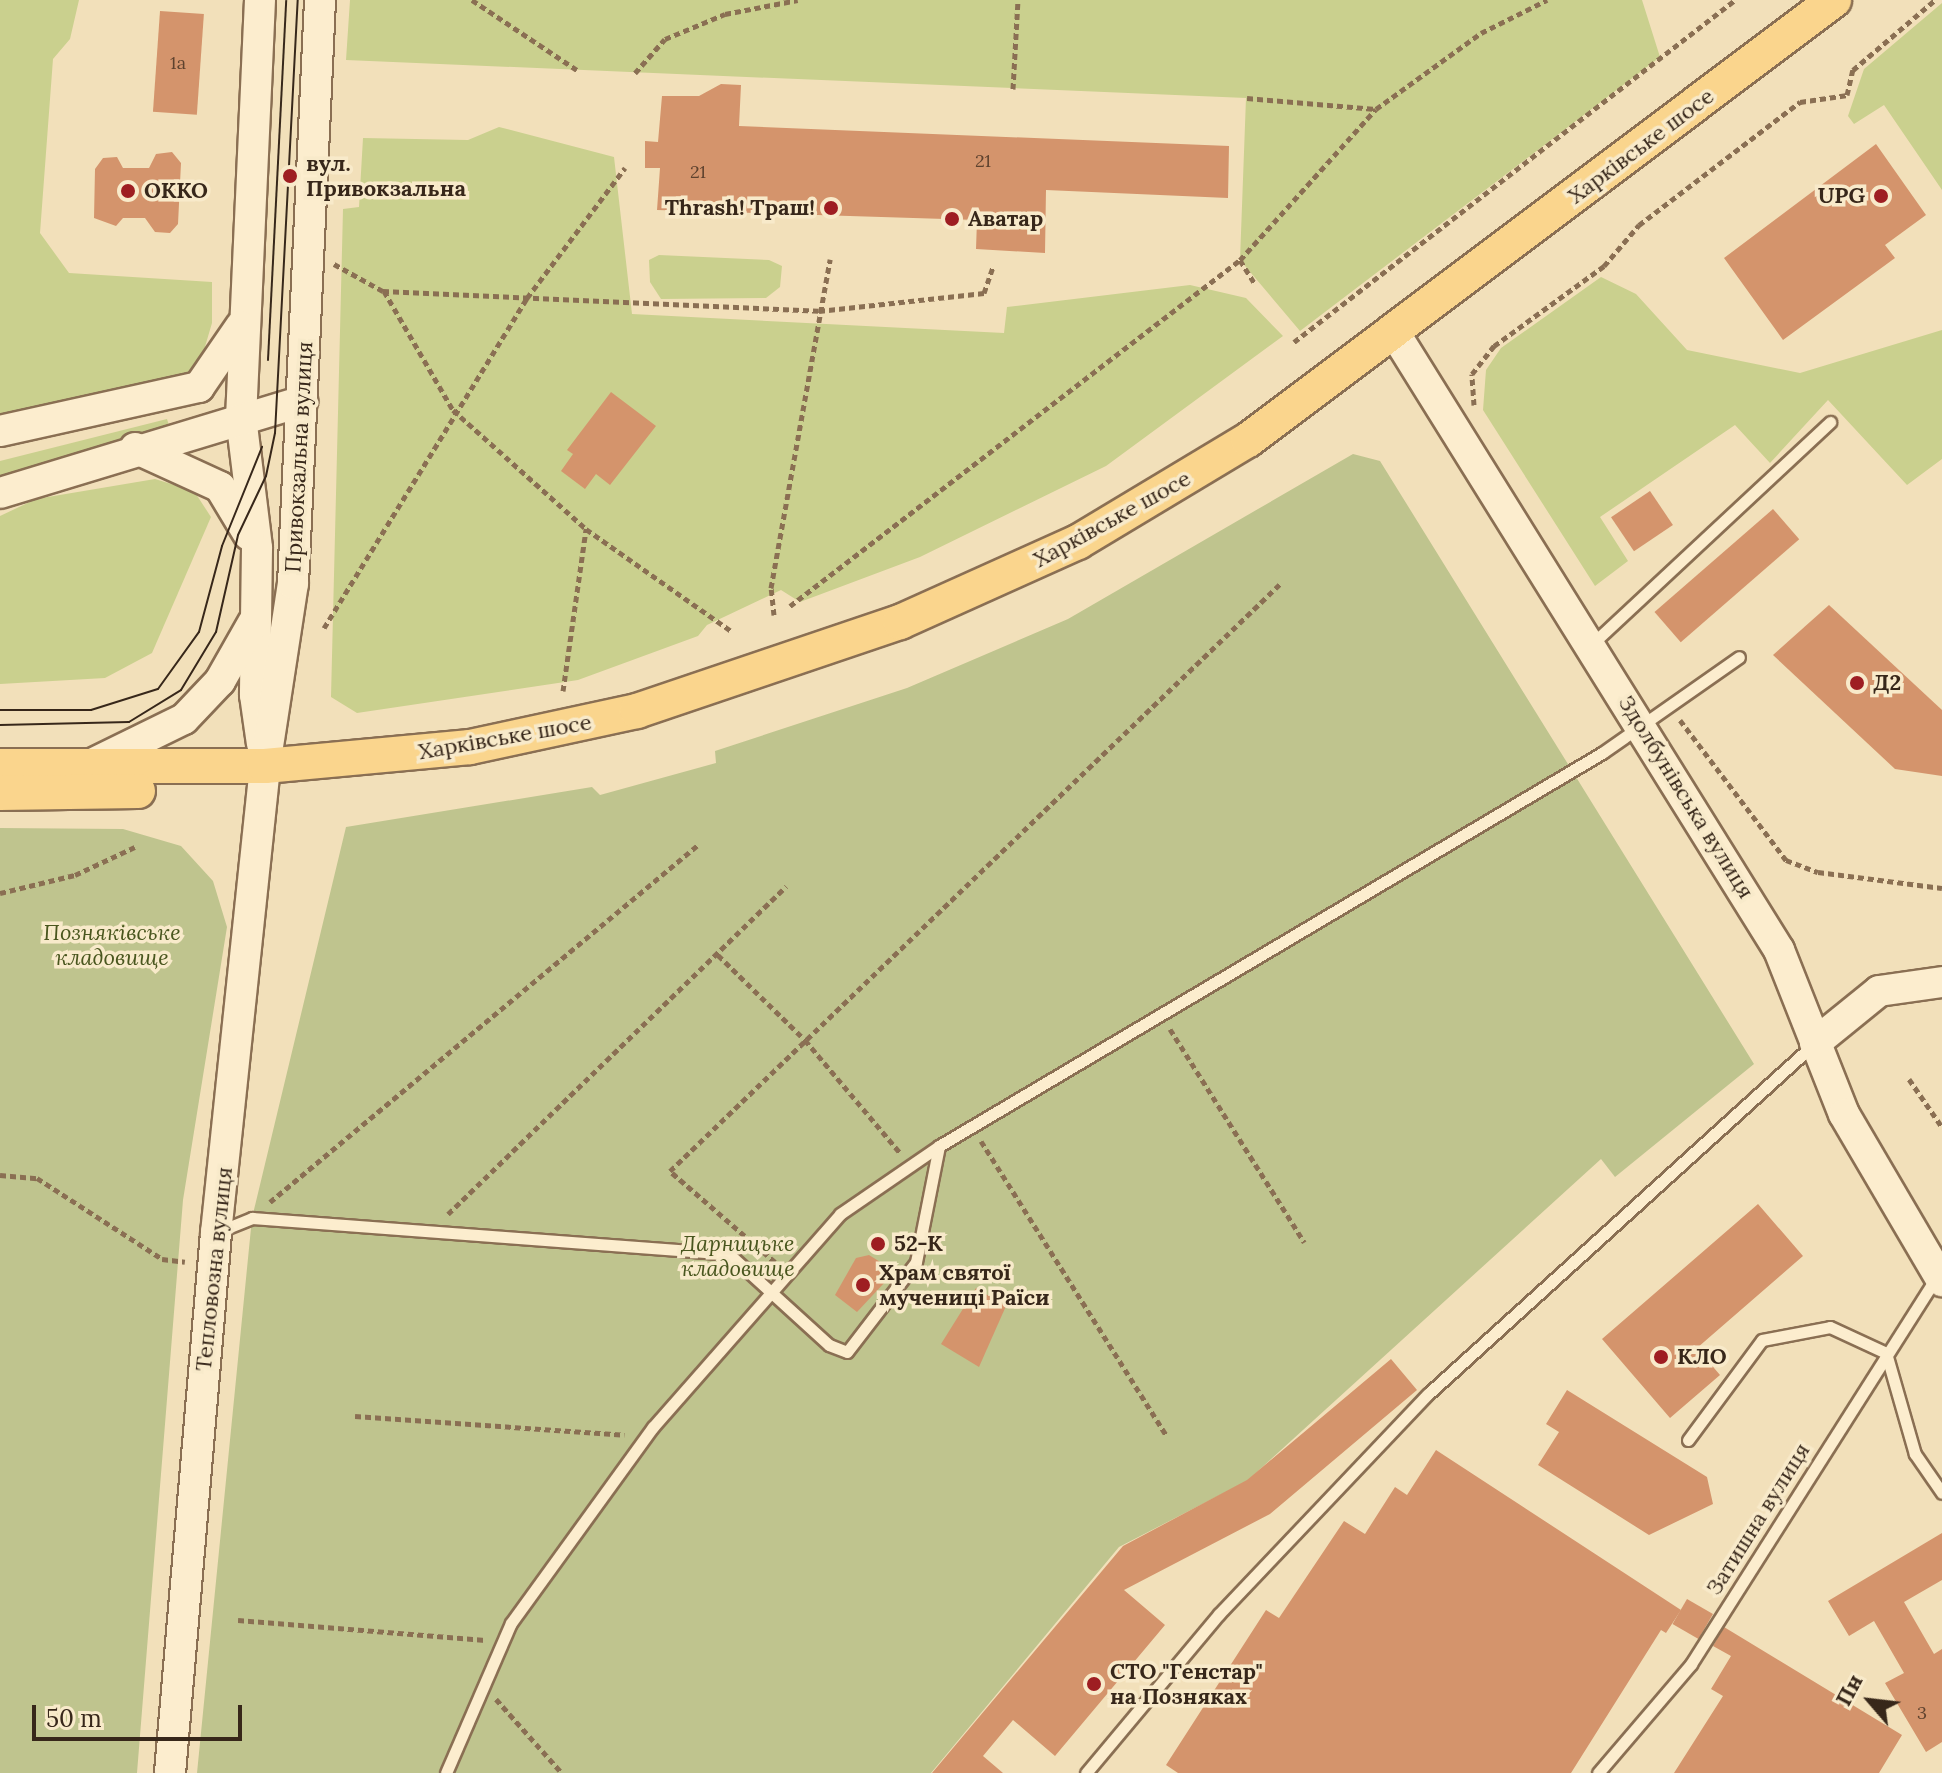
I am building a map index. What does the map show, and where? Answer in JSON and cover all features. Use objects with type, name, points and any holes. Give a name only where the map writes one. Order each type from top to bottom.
[{"type":"main road","name":"Привокзальна вулиця","points":[[260,0],[241,417],[257,548],[254,621],[265,766]]},
{"type":"main road","name":"Привокзальна вулиця","points":[[265,766],[293,584],[320,0]]},
{"type":"main road","name":"Харківське шосе","points":[[0,766],[265,766],[470,747],[554,731],[724,685],[900,622],[1078,542],[1164,494],[1394,332],[1834,0]]},
{"type":"main road","points":[[0,431],[199,387],[246,317]]},
{"type":"main road","name":"Здолбунівська вулиця","points":[[1394,332],[1642,725],[1779,950],[1844,1114],[1940,1278]]},
{"type":"main road","points":[[0,493],[135,448],[302,401]]},
{"type":"main road","points":[[135,448],[220,487],[257,548]]},
{"type":"main road","name":"Привокзальна вулиця","points":[[83,768],[145,744],[184,719],[220,681],[254,621]]},
{"type":"main road","name":"Харківське шосе","points":[[0,793],[219,790],[265,766]]},
{"type":"main road","name":"Тепловозна вулиця","points":[[170,1773],[216,1233],[265,766]]},
{"type":"main road","points":[[1815,1043],[1879,991],[1942,982]]},
{"type":"lane","points":[[1591,645],[1830,422]]},
{"type":"lane","points":[[446,1773],[480,1682],[502,1641],[645,1437],[765,1291],[840,1214],[939,1146],[1642,725],[1739,657]]},
{"type":"lane","points":[[1086,1773],[1219,1614],[1428,1394],[1815,1043]]},
{"type":"lane","points":[[216,1233],[266,1219],[729,1254],[765,1291],[829,1345],[847,1352],[916,1262],[939,1146]]},
{"type":"lane","name":"Затишна вулиця","points":[[1598,1773],[1691,1664],[1886,1353],[1940,1278]]},
{"type":"lane","points":[[1688,1440],[1737,1369],[1780,1331],[1830,1327],[1886,1353],[1915,1454],[1942,1493]]},
{"type":"path","points":[[472,0],[577,70]]},
{"type":"path","points":[[635,73],[665,39],[725,14],[798,0]]},
{"type":"path","points":[[1013,89],[1018,0]]},
{"type":"path","points":[[790,606],[1240,260],[1376,109],[1481,33],[1547,0]]},
{"type":"path","points":[[1294,342],[1735,0]]},
{"type":"path","points":[[1472,374],[1494,346],[1604,266],[1639,225],[1800,102],[1847,95],[1853,70],[1935,0]]},
{"type":"path","points":[[1247,98],[1376,109]]},
{"type":"path","points":[[324,628],[453,410],[527,298],[625,168]]},
{"type":"path","points":[[774,615],[771,588],[830,259]]},
{"type":"path","points":[[1240,260],[1255,284]]},
{"type":"path","points":[[333,263],[383,291],[819,311],[984,293],[993,267]]},
{"type":"path","points":[[383,291],[453,410],[586,529],[731,631]]},
{"type":"path","points":[[563,691],[586,529]]},
{"type":"path","points":[[785,1271],[670,1171],[1282,582]]},
{"type":"path","points":[[266,1219],[270,1202],[699,844]]},
{"type":"path","points":[[0,893],[75,875],[135,847]]},
{"type":"path","points":[[1818,872],[1942,888]]},
{"type":"path","points":[[429,1231],[786,886]]},
{"type":"path","points":[[718,955],[805,1040],[911,1166]]},
{"type":"path","points":[[1161,1015],[1304,1242]]},
{"type":"path","points":[[1909,1079],[1942,1127]]},
{"type":"path","points":[[972,1127],[1166,1435]]},
{"type":"path","points":[[0,1175],[37,1178],[162,1259],[190,1263]]},
{"type":"path","points":[[355,1416],[645,1437]]},
{"type":"path","points":[[238,1620],[502,1641]]},
{"type":"path","points":[[480,1682],[562,1773]]},
{"type":"green space","points":[[0,0],[79,0],[70,39],[53,59],[40,233],[69,273],[212,282],[212,323],[199,367],[154,386],[0,422]]},
{"type":"green space","points":[[350,0],[1642,0],[1660,57],[1300,331],[1240,260],[1246,98],[346,60]]},
{"type":"green space","points":[[1942,3],[1942,190],[1884,105],[1854,124],[1848,116],[1864,69]]},
{"type":"green space","points":[[499,127],[614,157],[632,314],[1004,333],[1007,307],[1190,285],[1246,298],[1283,336],[1106,466],[920,557],[800,602],[781,590],[707,625],[698,636],[578,680],[357,713],[331,697],[343,209],[359,207],[363,138],[468,140]]},
{"type":"green space","points":[[659,255],[769,260],[782,266],[780,287],[766,298],[661,299],[650,282],[649,260]]},
{"type":"green space","points":[[1601,277],[1636,294],[1687,350],[1800,373],[1942,330],[1942,459],[1907,485],[1828,400],[1770,463],[1735,425],[1600,517],[1628,561],[1595,586],[1483,410],[1486,370],[1501,348]]},
{"type":"green space","points":[[167,419],[171,432],[0,479],[0,461]]},
{"type":"green space","name":"Дарницьке кладовище","points":[[1353,454],[1380,461],[1754,1064],[1615,1177],[1601,1159],[1247,1481],[1119,1547],[931,1773],[197,1773],[252,1218],[346,827],[592,787],[600,795],[716,763],[715,751],[907,688],[1068,619]]},
{"type":"green space","points":[[155,479],[194,491],[211,517],[152,653],[105,678],[0,684],[0,516],[36,499]]},
{"type":"green space","name":"Позняківське кладовище","points":[[0,828],[123,829],[181,846],[213,881],[227,927],[183,1200],[137,1773],[0,1773]]},
{"type":"building","points":[[160,11],[204,14],[197,115],[153,112]]},
{"type":"building","points":[[721,84],[741,85],[739,126],[1229,146],[1228,198],[1046,190],[1045,253],[976,249],[977,220],[657,210],[660,168],[645,168],[645,141],[658,142],[662,96],[699,96]]},
{"type":"building","points":[[1876,144],[1926,215],[1885,245],[1895,258],[1783,340],[1724,258]]},
{"type":"building","points":[[172,152],[181,163],[178,224],[170,233],[155,232],[145,218],[123,218],[116,226],[94,218],[95,169],[103,158],[117,157],[123,168],[149,168],[156,154]]},
{"type":"building","points":[[611,392],[656,426],[610,485],[596,474],[585,489],[561,471],[573,454],[567,450]]},
{"type":"building","points":[[1650,491],[1673,525],[1634,551],[1611,517]]},
{"type":"building","points":[[1773,509],[1799,539],[1681,642],[1655,612]]},
{"type":"building","name":"Д2","points":[[1829,605],[1942,710],[1942,776],[1895,769],[1773,655]]},
{"type":"building","points":[[1758,1204],[1803,1256],[1697,1348],[1720,1375],[1670,1418],[1602,1339]]},
{"type":"building","name":"Храм святої мучениці Раїси","points":[[869,1255],[885,1265],[886,1281],[857,1312],[835,1295],[856,1258]]},
{"type":"building","points":[[976,1288],[1006,1306],[979,1367],[941,1344]]},
{"type":"building","points":[[1391,1359],[1417,1390],[1270,1514],[1124,1590],[1165,1625],[1055,1756],[1013,1720],[983,1756],[1003,1773],[932,1773],[1123,1546],[1247,1480]]},
{"type":"building","points":[[1567,1390],[1707,1477],[1713,1504],[1649,1535],[1538,1465],[1559,1432],[1546,1424]]},
{"type":"building","points":[[1436,1450],[1681,1610],[1666,1633],[1661,1630],[1571,1773],[1178,1773],[1166,1765],[1266,1610],[1279,1618],[1344,1521],[1365,1534],[1395,1487],[1407,1495]]},
{"type":"building","points":[[1942,1533],[1942,1580],[1904,1602],[1934,1654],[1942,1649],[1942,1742],[1926,1752],[1885,1683],[1904,1673],[1874,1621],[1849,1636],[1828,1601]]},
{"type":"building","points":[[1687,1599],[1713,1614],[1698,1639],[1672,1624]]},
{"type":"building","points":[[1724,1627],[1902,1735],[1879,1773],[1674,1773],[1723,1696],[1711,1689],[1731,1656],[1713,1646]]},
{"type":"tram line","points":[[268,360],[286,0]]},
{"type":"tram line","points":[[0,725],[129,722],[181,690],[216,632],[238,535],[266,476],[275,433],[298,0]]},
{"type":"tram line","points":[[0,710],[91,710],[158,689],[199,632],[222,546],[262,447]]},
{"type":"place","name":"вул. Привокзальна","points":[[290,176]]},
{"type":"place","name":"ОККО","points":[[128,191]]},
{"type":"place","name":"UPG","points":[[1881,196]]},
{"type":"place","name":"Thrash! Траш!","points":[[831,208]]},
{"type":"place","name":"Аватар","points":[[952,219]]},
{"type":"place","name":"Д2","points":[[1857,683]]},
{"type":"place","name":"52-К","points":[[878,1244]]},
{"type":"place","name":"Храм святої мучениці Раїси","points":[[863,1285]]},
{"type":"place","name":"КЛО","points":[[1661,1357]]},
{"type":"place","name":"СТО \"Генстар\" на Позняках","points":[[1094,1684]]}]
